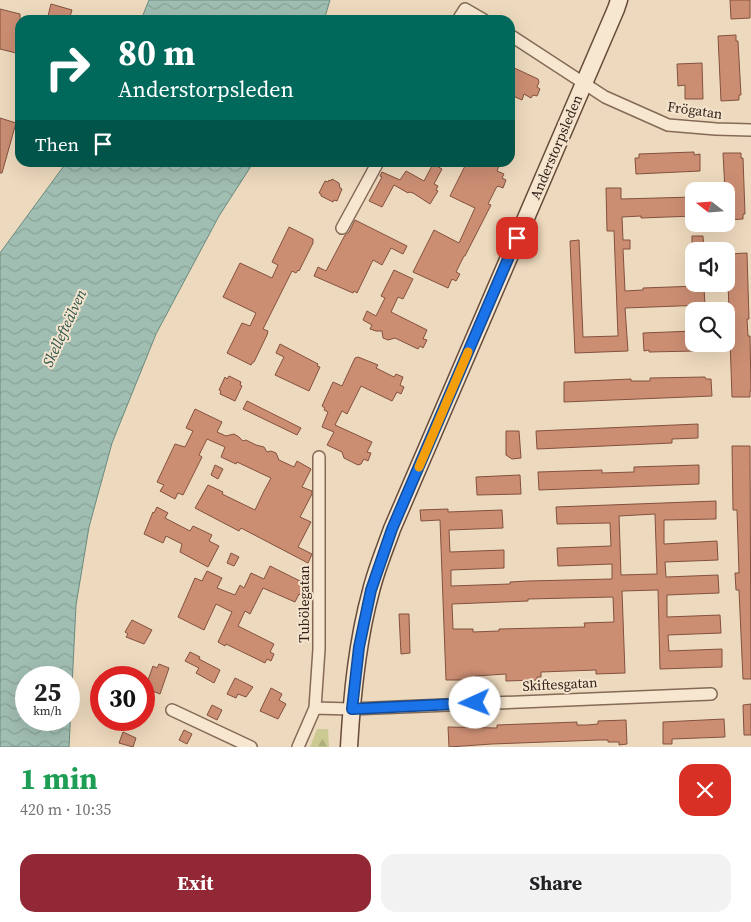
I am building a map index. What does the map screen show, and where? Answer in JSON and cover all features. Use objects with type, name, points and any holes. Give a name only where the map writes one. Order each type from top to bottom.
[{"type":"main road","name":"Anderstorpsleden","points":[[349,747],[359,647],[371,590],[392,529],[584,84],[618,0]]},
{"type":"street","points":[[461,15],[465,9],[475,15]]},
{"type":"street","name":"Frögatan","points":[[515,38],[605,97],[668,125],[751,130]]},
{"type":"street","points":[[342,228],[375,167]]},
{"type":"street","name":"Tubölegatan","points":[[298,747],[315,708],[319,649],[319,457]]},
{"type":"street","name":"Skiftesgatan","points":[[315,708],[352,709],[711,694]]},
{"type":"street","points":[[172,710],[251,747]]},
{"type":"green space","points":[[317,729],[328,729],[329,747],[310,747]]},
{"type":"water","points":[[149,0],[330,0],[326,15],[143,15]]},
{"type":"water","name":"Skellefteälven","points":[[63,167],[250,167],[219,216],[156,334],[112,443],[89,527],[76,605],[73,666],[15,666],[15,731],[70,731],[69,747],[0,747],[0,253]]},
{"type":"building","points":[[730,0],[750,0],[750,18],[731,19]]},
{"type":"building","points":[[51,4],[72,10],[70,15],[48,15]]},
{"type":"building","points":[[0,9],[20,14],[15,15],[15,53],[0,49]]},
{"type":"building","points":[[736,35],[741,95],[739,95],[739,100],[721,101],[718,36]]},
{"type":"building","points":[[702,63],[703,99],[685,99],[685,85],[678,86],[677,64]]},
{"type":"building","points":[[515,68],[538,79],[539,82],[537,87],[540,89],[537,96],[533,95],[531,98],[524,94],[522,100],[515,97]]},
{"type":"building","points":[[0,118],[15,123],[15,127],[2,173],[0,173]]},
{"type":"building","points":[[694,152],[694,155],[700,154],[700,171],[636,174],[635,158],[639,158],[639,154]]},
{"type":"building","points":[[723,153],[741,153],[741,158],[743,158],[745,214],[743,214],[743,219],[735,219],[735,182],[725,182]]},
{"type":"building","points":[[431,167],[442,169],[434,184],[438,186],[436,190],[438,191],[430,204],[413,193],[408,193],[394,185],[382,207],[369,201],[382,177],[380,176],[382,172],[400,180],[406,171],[424,181]]},
{"type":"building","points":[[464,167],[499,167],[497,171],[504,174],[502,178],[506,180],[503,188],[498,186],[496,188],[488,204],[491,205],[456,272],[460,274],[456,281],[452,279],[448,288],[413,272],[434,230],[459,243],[475,208],[450,196]]},
{"type":"building","points":[[332,179],[339,183],[342,189],[337,201],[334,200],[333,202],[319,193],[325,181],[328,182]]},
{"type":"building","points":[[606,188],[621,188],[621,199],[685,197],[685,216],[622,217],[623,240],[630,240],[630,249],[623,249],[625,291],[643,290],[643,288],[685,286],[685,292],[704,292],[705,302],[685,302],[685,306],[625,308],[628,351],[575,353],[570,241],[579,240],[583,337],[618,336],[614,231],[607,231]]},
{"type":"building","points":[[355,220],[407,246],[403,254],[391,248],[382,265],[373,260],[357,293],[354,291],[353,293],[314,276],[318,267],[326,271]]},
{"type":"building","points":[[289,227],[313,239],[313,243],[299,271],[296,273],[292,271],[263,329],[268,331],[267,335],[251,365],[227,353],[242,323],[250,326],[256,313],[223,297],[240,263],[272,278],[278,265],[272,262]]},
{"type":"building","points":[[692,236],[703,236],[703,242],[692,242]]},
{"type":"building","points":[[747,253],[750,397],[732,397],[730,352],[735,352],[735,302],[729,302],[728,292],[735,292],[735,254]]},
{"type":"building","points":[[394,270],[413,279],[403,299],[398,297],[391,312],[427,330],[423,339],[427,340],[423,348],[420,346],[418,349],[395,338],[388,340],[383,338],[382,331],[370,329],[372,325],[363,320],[367,311],[376,316],[385,298],[381,296]]},
{"type":"building","points":[[685,331],[685,351],[644,351],[643,333]]},
{"type":"building","points":[[280,344],[318,364],[317,366],[320,367],[309,391],[275,375],[284,357],[276,353]]},
{"type":"building","points":[[358,357],[378,365],[376,368],[394,377],[396,374],[403,377],[400,385],[404,387],[401,394],[397,392],[392,401],[361,386],[347,414],[342,411],[335,425],[372,442],[367,452],[371,453],[368,461],[364,459],[358,465],[344,458],[342,452],[327,445],[334,432],[322,427],[328,412],[322,406],[333,382],[342,386],[355,358]]},
{"type":"building","points":[[229,376],[241,382],[240,385],[242,386],[235,401],[220,394],[221,391],[219,390],[225,377],[227,379]]},
{"type":"building","points":[[705,377],[706,379],[711,379],[712,396],[564,402],[564,382],[631,379],[631,381],[650,381],[650,378]]},
{"type":"building","points":[[247,401],[301,428],[297,435],[243,409]]},
{"type":"building","points":[[195,409],[222,422],[217,432],[226,436],[234,434],[243,441],[246,440],[264,447],[267,452],[276,453],[279,460],[294,467],[297,461],[311,469],[302,487],[312,491],[312,494],[300,517],[311,522],[298,547],[312,554],[308,563],[241,528],[239,531],[195,508],[208,485],[255,510],[271,478],[237,462],[236,464],[221,457],[225,447],[207,439],[199,455],[202,457],[183,495],[178,493],[175,499],[160,491],[164,485],[157,482],[175,444],[185,447],[193,431],[186,428]]},
{"type":"building","points":[[698,424],[698,438],[672,439],[672,443],[537,449],[536,431]]},
{"type":"building","points":[[506,431],[519,431],[521,458],[512,459],[506,455]]},
{"type":"building","points":[[732,446],[750,446],[751,679],[743,679],[739,590],[736,590],[735,573],[739,573],[737,510],[733,510]]},
{"type":"building","points":[[215,465],[223,469],[218,479],[211,475]]},
{"type":"building","points":[[699,465],[699,484],[539,490],[538,472],[602,470],[602,473],[634,472],[634,467]]},
{"type":"building","points":[[520,475],[521,494],[477,495],[476,477]]},
{"type":"building","points":[[716,501],[716,519],[664,520],[664,544],[717,541],[718,560],[665,562],[666,577],[718,575],[719,593],[667,595],[667,617],[720,615],[721,633],[668,635],[669,651],[722,649],[722,667],[660,669],[658,590],[622,591],[625,673],[596,674],[596,670],[541,672],[541,677],[537,677],[537,680],[506,681],[506,674],[475,676],[471,683],[463,683],[463,680],[446,680],[440,520],[421,521],[420,510],[448,509],[448,512],[502,510],[503,528],[449,530],[450,552],[504,550],[504,568],[451,570],[451,586],[510,584],[510,582],[528,581],[612,579],[612,564],[558,566],[557,548],[611,546],[610,523],[557,524],[556,507]],"holes":[[[655,514],[657,574],[621,575],[619,516]],[[613,597],[614,622],[584,623],[585,627],[499,629],[499,631],[473,632],[473,629],[453,629],[452,604],[528,601],[528,599]]]},
{"type":"building","points":[[157,507],[168,513],[165,518],[190,531],[193,526],[212,535],[209,541],[219,546],[208,567],[180,552],[182,544],[166,536],[163,543],[144,534]]},
{"type":"building","points":[[231,553],[239,557],[234,566],[227,563]]},
{"type":"building","points":[[270,566],[304,583],[303,586],[307,588],[303,596],[299,594],[295,602],[263,588],[250,614],[245,611],[238,626],[274,644],[270,652],[274,654],[271,661],[267,659],[265,663],[218,642],[232,612],[216,604],[204,630],[178,617],[195,578],[202,581],[207,571],[222,578],[217,588],[235,595],[240,585],[244,588],[251,573],[264,579]]},
{"type":"building","points":[[399,614],[409,614],[410,653],[401,654]]},
{"type":"building","points":[[132,620],[152,630],[144,644],[126,637],[128,634],[125,632]]},
{"type":"building","points":[[190,652],[220,670],[214,683],[196,673],[199,668],[185,661]]},
{"type":"building","points":[[159,664],[169,668],[160,694],[155,692],[155,667],[157,668]]},
{"type":"building","points":[[235,678],[253,687],[246,697],[238,694],[236,698],[227,694]]},
{"type":"building","points":[[271,688],[282,694],[279,700],[286,704],[278,719],[260,711]]},
{"type":"building","points":[[751,704],[751,735],[744,735],[743,705]]},
{"type":"building","points":[[212,705],[222,710],[217,720],[207,715]]},
{"type":"building","points":[[724,719],[725,737],[672,739],[672,744],[663,744],[663,722]]},
{"type":"building","points":[[626,720],[627,744],[619,745],[619,742],[599,740],[449,747],[448,727],[497,728],[497,725],[577,722],[577,725],[587,725],[598,724],[598,721]]},
{"type":"building","points":[[184,730],[192,734],[187,744],[179,740]]},
{"type":"building","points":[[123,732],[136,738],[133,747],[119,743]]},
{"type":"slow traffic","points":[[419,467],[468,352]]},
{"type":"route","points":[[475,703],[352,709],[359,647],[371,590],[392,529],[517,238]]}]
